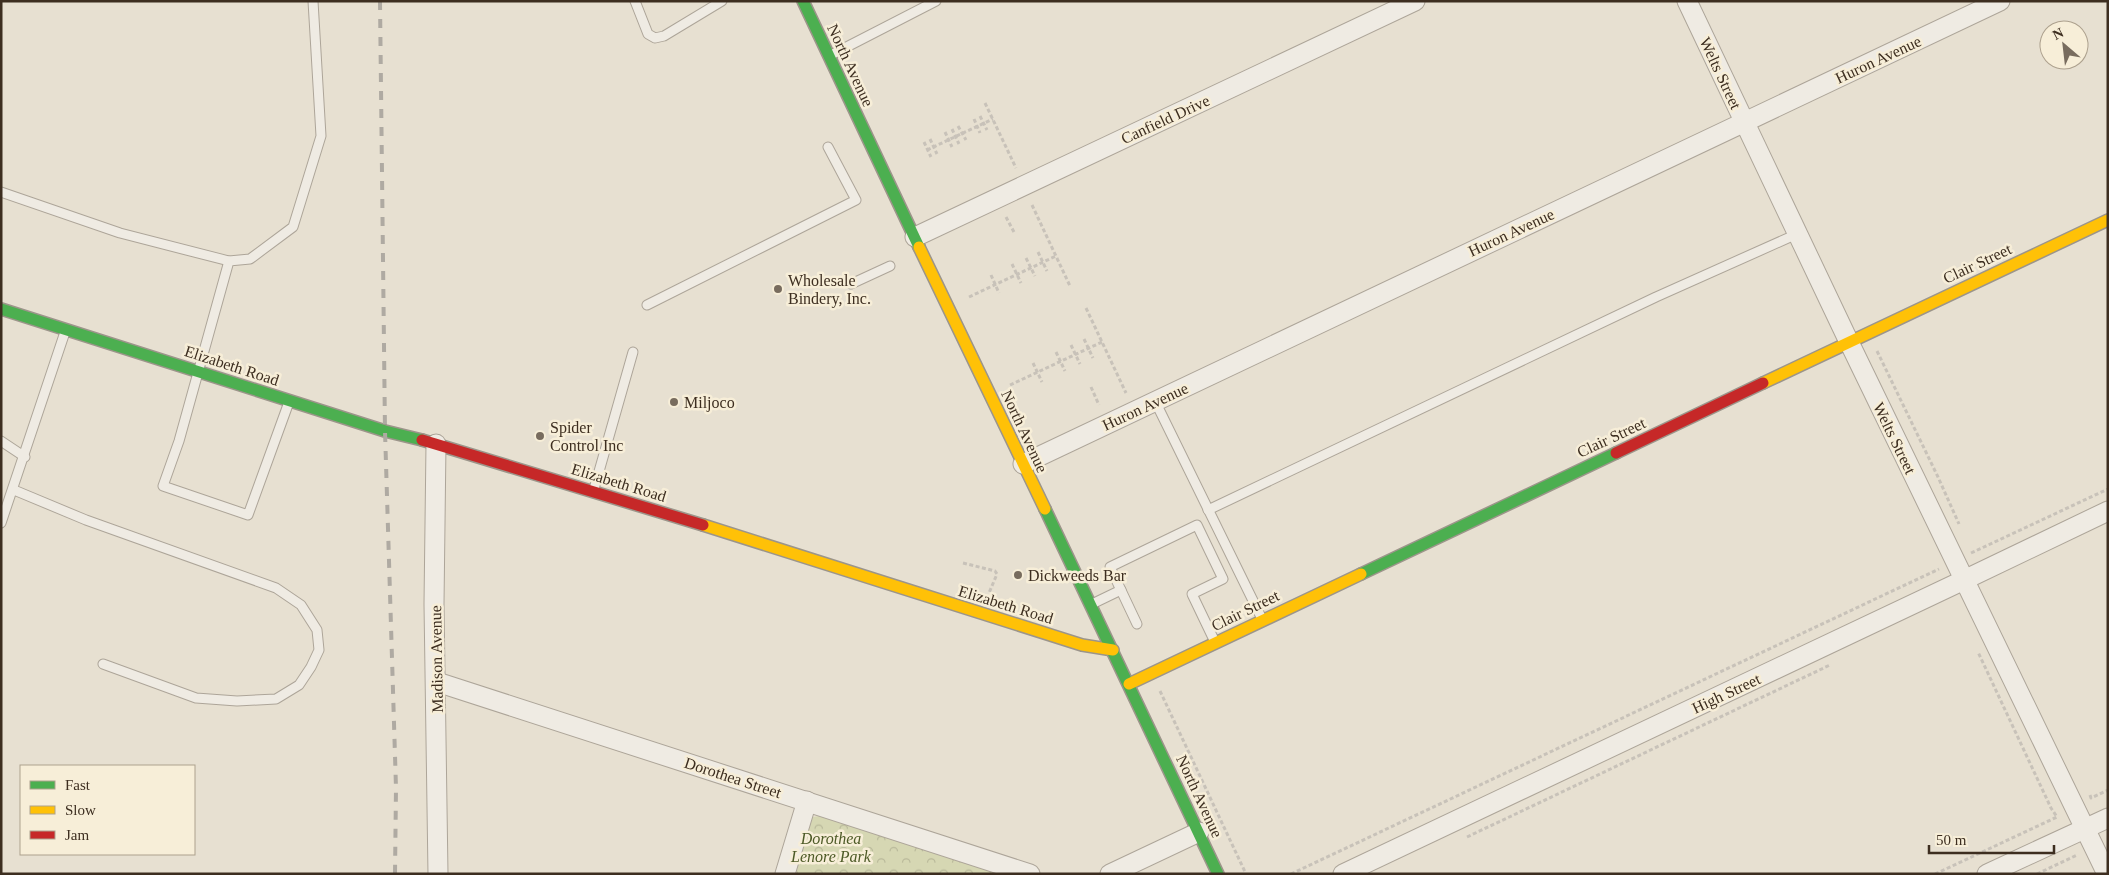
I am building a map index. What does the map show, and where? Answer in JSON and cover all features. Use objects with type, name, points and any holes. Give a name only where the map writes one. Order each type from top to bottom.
[{"type":"street","name":"North Avenue","points":[[803,1],[1218,874]]},
{"type":"street","name":"Canfield Drive","points":[[915,237],[1415,1]]},
{"type":"street","name":"Welts Street","points":[[1687,1],[1797,234],[2107,874]]},
{"type":"street","name":"Huron Avenue","points":[[1023,464],[2000,1]]},
{"type":"street","name":"Clair Street","points":[[1129,684],[2108,220]]},
{"type":"street","name":"Elizabeth Road","points":[[1,309],[385,431],[436,444],[594,491],[1082,645],[1113,650]]},
{"type":"street","name":"Madison Avenue","points":[[436,444],[434,604],[438,874]]},
{"type":"street","name":"High Street","points":[[1343,874],[2108,511]]},
{"type":"street","name":"Dorothea Street","points":[[436,682],[807,800],[1030,874]]},
{"type":"street","points":[[785,874],[807,800]]},
{"type":"street","points":[[1987,874],[2108,818]]},
{"type":"street","points":[[1110,874],[1199,832]]},
{"type":"lane","points":[[1,192],[120,233],[229,261],[250,259],[293,227],[321,136],[313,1]]},
{"type":"lane","points":[[635,1],[648,34],[655,38],[664,36],[722,1]]},
{"type":"lane","points":[[828,56],[936,1]]},
{"type":"lane","points":[[647,305],[856,200],[828,147]]},
{"type":"lane","points":[[1208,510],[1656,297],[1797,234]]},
{"type":"lane","points":[[229,261],[199,371],[163,486],[248,515],[290,401]]},
{"type":"lane","points":[[851,284],[890,266]]},
{"type":"lane","points":[[1,524],[25,457],[66,329]]},
{"type":"lane","points":[[594,491],[633,352]]},
{"type":"lane","points":[[1155,401],[1262,620]]},
{"type":"lane","points":[[1,441],[25,457]]},
{"type":"lane","points":[[14,490],[86,520],[276,588],[302,605],[317,630],[320,650],[312,667],[299,685],[276,699],[237,701],[196,698],[103,664]]},
{"type":"lane","points":[[1137,624],[1110,567],[1197,526],[1223,579],[1192,594],[1215,643]]},
{"type":"lane","points":[[1091,605],[1120,590]]},
{"type":"path","points":[[985,103],[1016,168]]},
{"type":"path","points":[[980,116],[987,130]]},
{"type":"path","points":[[974,119],[980,133]]},
{"type":"path","points":[[927,150],[993,119]]},
{"type":"path","points":[[958,126],[966,140]]},
{"type":"path","points":[[952,129],[959,144]]},
{"type":"path","points":[[945,132],[952,147]]},
{"type":"path","points":[[930,139],[937,154]]},
{"type":"path","points":[[924,142],[931,157]]},
{"type":"path","points":[[1032,205],[1070,286]]},
{"type":"path","points":[[1006,216],[1015,234]]},
{"type":"path","points":[[1038,252],[1047,271]]},
{"type":"path","points":[[969,297],[1056,256]]},
{"type":"path","points":[[1026,258],[1035,276]]},
{"type":"path","points":[[1012,264],[1021,283]]},
{"type":"path","points":[[991,274],[999,293]]},
{"type":"path","points":[[1086,308],[1126,393]]},
{"type":"path","points":[[1084,339],[1093,358]]},
{"type":"path","points":[[1010,385],[1102,342]]},
{"type":"path","points":[[1071,345],[1080,364]]},
{"type":"path","points":[[1876,349],[1961,528]]},
{"type":"path","points":[[1056,352],[1066,371]]},
{"type":"path","points":[[1033,363],[1042,382]]},
{"type":"path","points":[[1091,387],[1099,405]]},
{"type":"path","points":[[1968,546],[1972,554],[2108,489]]},
{"type":"path","points":[[1292,874],[1940,569],[1935,560]]},
{"type":"path","points":[[963,563],[995,571],[997,574],[989,593]]},
{"type":"path","points":[[1935,874],[2057,817],[2051,808],[1976,648]]},
{"type":"path","points":[[1158,688],[1246,874]]},
{"type":"path","points":[[2038,874],[2077,856]]},
{"type":"green space","name":"Dorothea Lenore Park","points":[[819,816],[1005,874],[796,874],[809,822],[813,817]]},
{"type":"railway","points":[[380,1],[385,431],[396,788],[395,874]]},
{"type":"traffic: fast","points":[[803,1],[919,247]]},
{"type":"traffic: fast","points":[[1,309],[385,431],[422,440]]},
{"type":"traffic: fast","points":[[1361,574],[1616,453]]},
{"type":"traffic: fast","points":[[1045,509],[1218,874]]},
{"type":"traffic: slow","points":[[1763,383],[2108,220]]},
{"type":"traffic: slow","points":[[919,247],[1045,509]]},
{"type":"traffic: slow","points":[[703,525],[1082,645],[1113,650]]},
{"type":"traffic: slow","points":[[1129,684],[1361,574]]},
{"type":"traffic: jam","points":[[1616,453],[1763,383]]},
{"type":"traffic: jam","points":[[422,440],[703,525]]},
{"type":"place","name":"Wholesale Bindery, Inc.","points":[[778,289]]},
{"type":"place","name":"Miljoco","points":[[674,402]]},
{"type":"place","name":"Spider Control Inc","points":[[540,436]]},
{"type":"place","name":"Dickweeds Bar","points":[[1018,575]]}]
